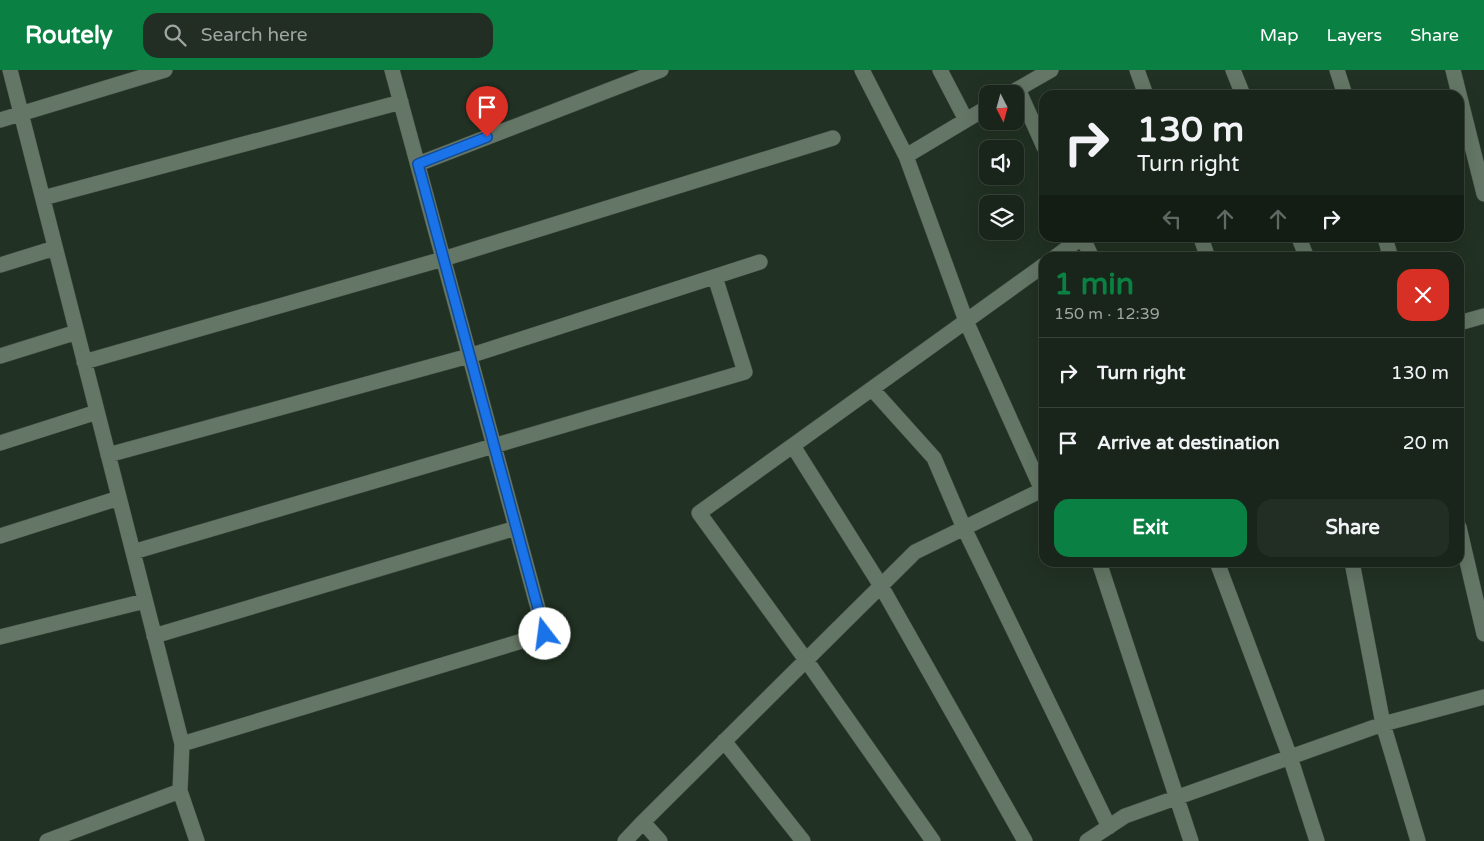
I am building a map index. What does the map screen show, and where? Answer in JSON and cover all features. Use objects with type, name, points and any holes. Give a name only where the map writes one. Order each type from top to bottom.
[{"type":"street","points":[[10,70],[182,744],[180,791],[197,841]]},
{"type":"street","points":[[0,120],[164,70]]},
{"type":"street","points":[[418,164],[661,70]]},
{"type":"street","points":[[862,70],[906,156],[966,321],[1039,481]]},
{"type":"street","points":[[940,70],[966,120]]},
{"type":"street","points":[[1024,85],[1051,70]]},
{"type":"street","points":[[1137,70],[1144,90]]},
{"type":"street","points":[[1233,70],[1241,90]]},
{"type":"street","points":[[1337,70],[1343,90]]},
{"type":"street","points":[[1453,70],[1458,90]]},
{"type":"street","points":[[182,744],[545,634],[401,102],[396,71]]},
{"type":"street","points":[[43,198],[401,102]]},
{"type":"street","points":[[1024,110],[1039,138]]},
{"type":"street","points":[[906,156],[979,112]]},
{"type":"street","points":[[1464,114],[1484,194]]},
{"type":"street","points":[[84,362],[444,259],[834,138]]},
{"type":"street","points":[[1062,252],[1076,242]]},
{"type":"street","points":[[0,265],[55,248]]},
{"type":"street","points":[[108,455],[469,356],[760,262]]},
{"type":"street","points":[[933,841],[806,660],[699,513],[1039,269]]},
{"type":"street","points":[[133,552],[745,372],[715,277]]},
{"type":"street","points":[[1464,322],[1484,316]]},
{"type":"street","points":[[0,356],[77,332]]},
{"type":"street","points":[[872,389],[934,458],[964,528],[1109,827]]},
{"type":"street","points":[[0,442],[97,412]]},
{"type":"street","points":[[793,446],[881,586],[1025,841]]},
{"type":"street","points":[[626,841],[915,552],[1039,492]]},
{"type":"street","points":[[0,536],[119,498]]},
{"type":"street","points":[[154,636],[516,528]]},
{"type":"street","points":[[1464,548],[1484,634]]},
{"type":"street","points":[[1102,567],[1191,841]]},
{"type":"street","points":[[1219,567],[1290,758],[1317,841]]},
{"type":"street","points":[[1353,567],[1384,724],[1418,841]]},
{"type":"street","points":[[0,637],[145,601]]},
{"type":"street","points":[[1087,841],[1125,816],[1384,724],[1484,697]]},
{"type":"street","points":[[724,741],[803,841]]},
{"type":"street","points":[[47,841],[83,835],[180,791]]},
{"type":"street","points":[[643,822],[660,841]]},
{"type":"route","points":[[487,137],[418,164],[545,634]]}]
